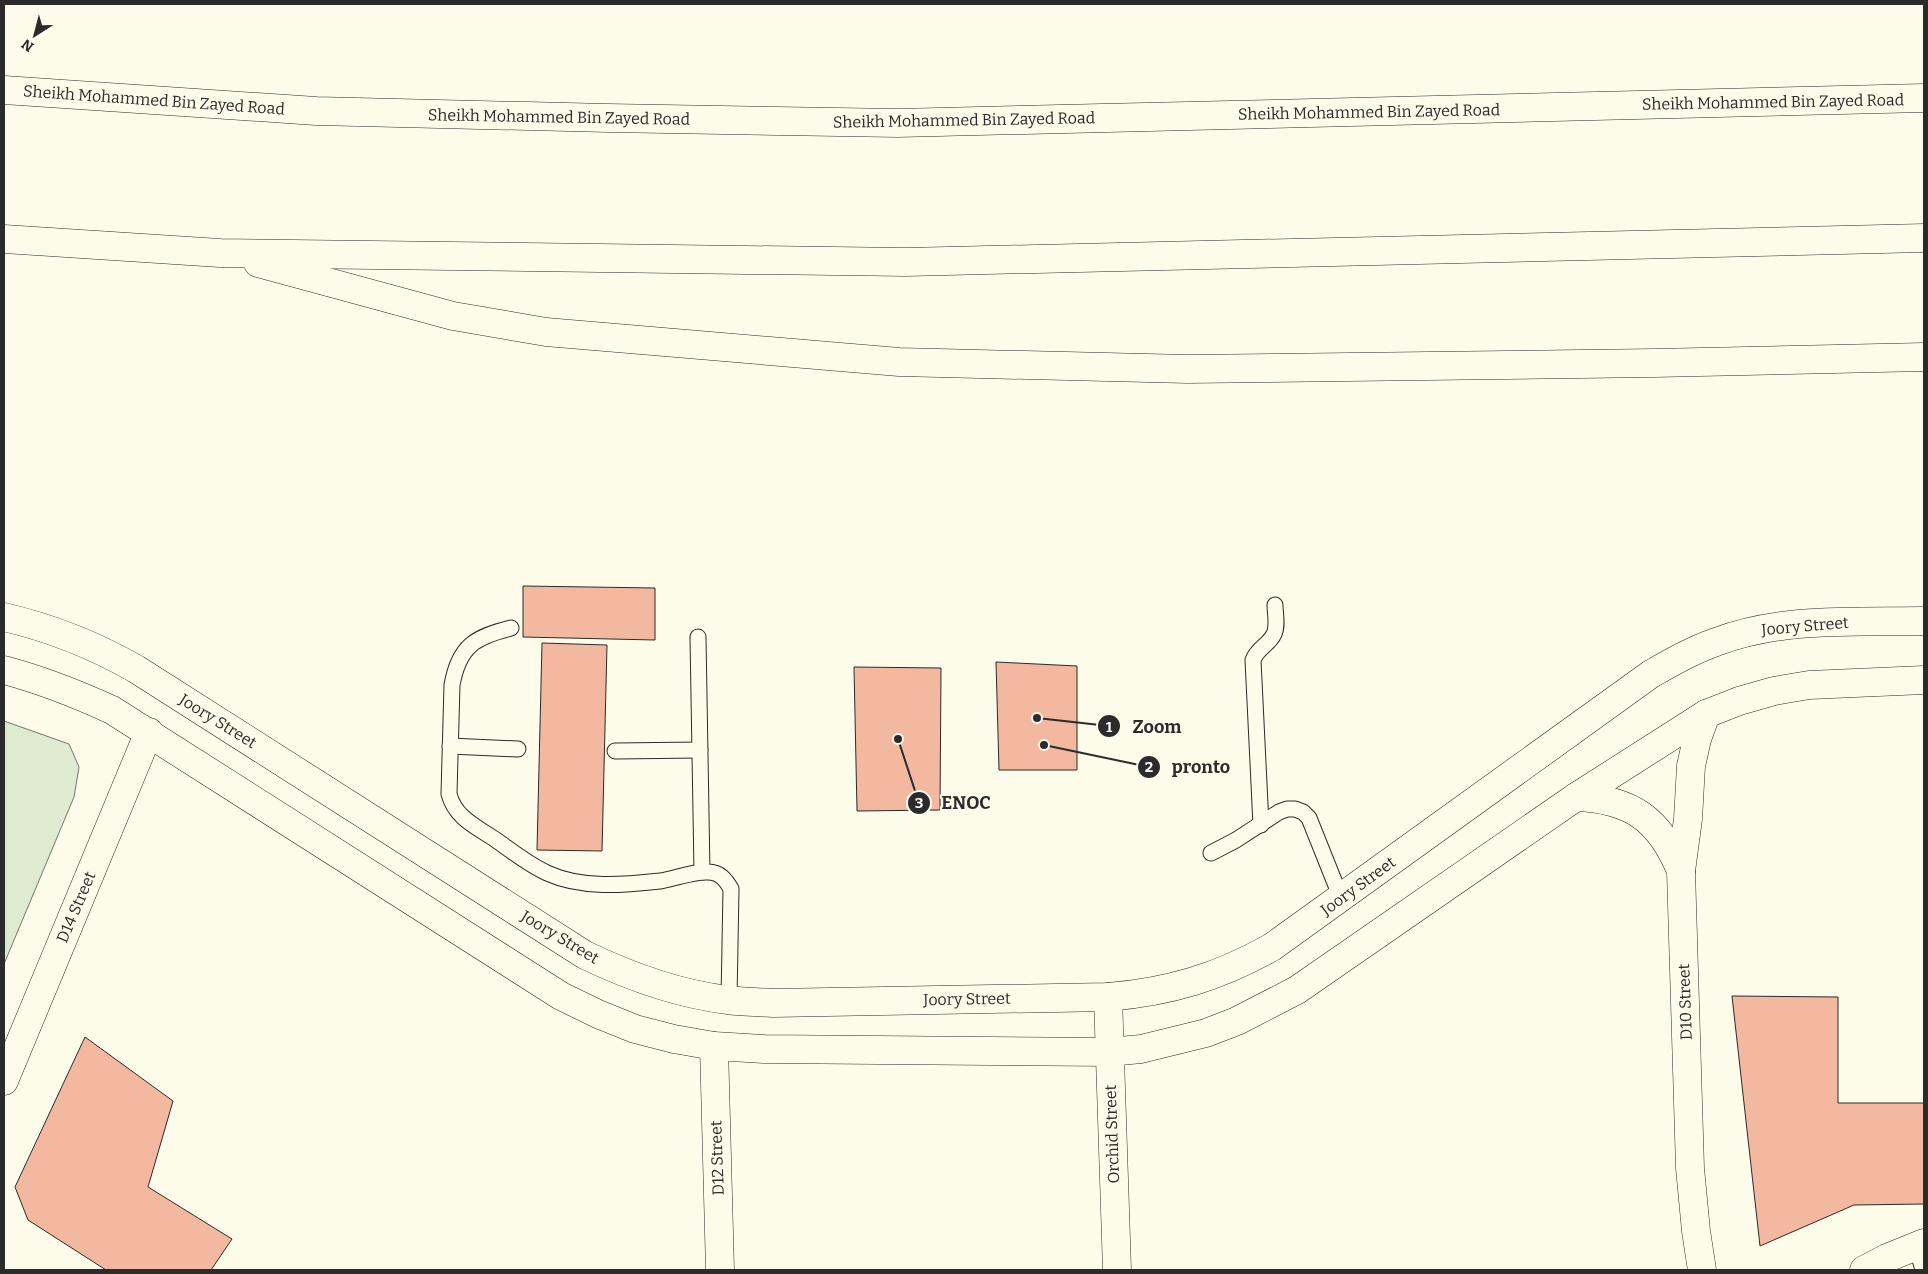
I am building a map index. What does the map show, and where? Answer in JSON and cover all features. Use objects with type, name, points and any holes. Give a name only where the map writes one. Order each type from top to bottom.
[{"type":"main road","name":"Sheikh Mohammed Bin Zayed Road","points":[[4,90],[316,111],[898,123],[1924,98]]},
{"type":"main road","points":[[4,239],[220,253],[906,262],[1924,238]]},
{"type":"main road","points":[[220,253],[454,316],[510,327],[546,332],[899,362],[1188,369],[1665,363],[1924,357]]},
{"type":"main road","name":"Joory Street","points":[[4,617],[31,623],[68,635],[103,650],[136,669],[585,955],[620,972],[655,985],[729,1000],[774,1003],[1108,997],[1142,994],[1176,987],[1209,977],[1241,964],[1272,948],[1651,674],[1683,656],[1725,639],[1751,631],[1787,624],[1924,620]]},
{"type":"main road","points":[[4,670],[73,692],[112,710],[561,996],[635,1029],[674,1039],[714,1046],[764,1049],[1109,1052],[1141,1049],[1182,1040],[1237,1021],[1268,1007],[1297,990],[1576,797],[1706,714],[1739,701],[1774,691],[1809,685],[1924,680]]},
{"type":"main road","points":[[1681,871],[1688,819],[1691,766],[1706,714]]},
{"type":"main road","name":"D14 Street","points":[[4,1081],[149,732]]},
{"type":"main road","name":"D10 Street","points":[[1576,797],[1599,798],[1621,804],[1642,815],[1659,830],[1668,843],[1681,871],[1690,1168],[1702,1270]]},
{"type":"main road","name":"Orchid Street","points":[[1108,997],[1117,1270]]},
{"type":"main road","name":"D12 Street","points":[[714,1046],[720,1270]]},
{"type":"main road","points":[[1864,1270],[1887,1258],[1921,1253]]},
{"type":"lane","points":[[1261,825],[1253,660],[1259,649],[1274,634],[1276,628],[1275,604]]},
{"type":"lane","points":[[511,628],[476,640],[460,660],[454,672],[449,794],[458,813],[524,860],[548,873],[580,883],[632,884],[667,880],[702,872],[716,873],[722,877],[731,889],[729,1000]]},
{"type":"lane","points":[[698,637],[702,872]]},
{"type":"lane","points":[[450,746],[518,749]]},
{"type":"lane","points":[[615,751],[700,750]]},
{"type":"lane","points":[[1211,853],[1261,825],[1279,812],[1287,809],[1296,809],[1303,812],[1309,818],[1341,898]]},
{"type":"green space","points":[[4,721],[69,744],[79,767],[74,797],[4,964]]},
{"type":"building","points":[[523,586],[655,588],[655,640],[523,637]]},
{"type":"building","points":[[542,643],[607,645],[602,851],[537,850]]},
{"type":"building","points":[[996,662],[1077,666],[1077,770],[999,770]]},
{"type":"building","points":[[854,667],[941,668],[940,810],[857,811]]},
{"type":"building","points":[[1732,996],[1838,997],[1838,1103],[1924,1103],[1924,1204],[1854,1205],[1760,1246]]},
{"type":"building","points":[[85,1037],[173,1101],[148,1187],[232,1239],[211,1270],[106,1270],[28,1220],[15,1187]]},
{"type":"place","name":"Zoom","points":[[1037,718]]},
{"type":"place","name":"ENOC","points":[[898,739]]},
{"type":"place","name":"pronto","points":[[1044,745]]}]
